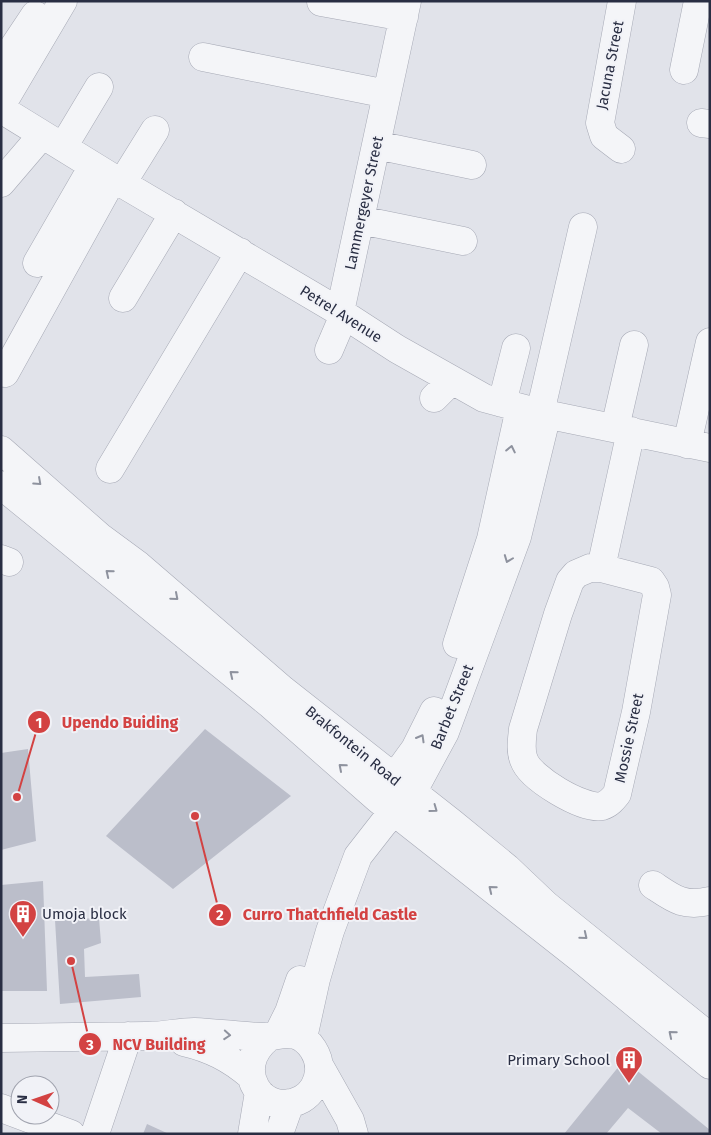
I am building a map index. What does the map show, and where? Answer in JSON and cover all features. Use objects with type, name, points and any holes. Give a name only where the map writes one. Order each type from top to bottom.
[{"type":"street","name":"Petrel Avenue","points":[[63,1],[1,108],[108,175],[342,314],[443,389],[698,446]]},
{"type":"street","name":"Jacuna Street","points":[[621,148],[604,136],[600,123],[622,1]]},
{"type":"street","points":[[684,70],[698,1]]},
{"type":"street","points":[[321,2],[406,9]]},
{"type":"street","name":"Lammergeyer Street","points":[[329,350],[342,314],[360,220],[406,9]]},
{"type":"street","points":[[1,66],[35,15]]},
{"type":"street","points":[[203,57],[387,94]]},
{"type":"street","points":[[1,183],[53,141],[99,87]]},
{"type":"street","points":[[37,263],[108,175],[155,130]]},
{"type":"street","points":[[376,145],[472,165]]},
{"type":"street","points":[[1,342],[108,175]]},
{"type":"street","points":[[5,372],[108,175]]},
{"type":"street","points":[[123,298],[174,213]]},
{"type":"street","points":[[360,220],[463,241]]},
{"type":"street","points":[[528,409],[575,237]]},
{"type":"street","points":[[110,469],[240,252]]},
{"type":"street","points":[[698,446],[710,342]]},
{"type":"street","points":[[601,568],[623,430],[634,345]]},
{"type":"street","points":[[516,348],[528,409]]},
{"type":"street","points":[[698,446],[710,391]]},
{"type":"street","name":"Barbet Street","points":[[283,1037],[310,943],[335,876],[365,818],[395,796],[440,696],[483,566],[508,522],[528,409]]},
{"type":"street","name":"Brakfontein Road","points":[[1,450],[88,527],[138,565],[283,690],[395,796],[581,959],[710,1065]]},
{"type":"street","name":"Brakfontein Road","points":[[1,485],[271,705],[395,796],[459,828],[560,916],[710,1037]]},
{"type":"street","name":"Mossie Street","points":[[590,568],[601,568],[651,581],[657,595],[636,712],[617,794],[610,802],[602,806],[593,806],[566,796],[529,771],[523,760],[522,747],[523,729],[570,581],[576,574],[590,568]]},
{"type":"street","points":[[653,885],[687,904],[710,901]]},
{"type":"street","points":[[1,1038],[161,1036],[176,1032],[283,1037],[314,1050],[319,1065],[352,1127]]},
{"type":"street","points":[[95,1134],[128,1036]]},
{"type":"street","points":[[161,1036],[217,1052],[234,1061],[273,1101],[317,1103],[352,1127]]},
{"type":"street","points":[[252,1134],[255,1084],[250,1064],[253,1054],[283,1037]]},
{"type":"street","points":[[279,1134],[296,1101],[315,1084],[319,1065]]},
{"type":"street","points":[[1,1108],[71,1134]]},
{"type":"building","points":[[205,729],[291,796],[173,889],[106,836]]},
{"type":"building","points":[[28,749],[36,841],[1,850],[1,753]]},
{"type":"building","name":"Umoja block","points":[[43,881],[47,991],[1,991],[1,885]]},
{"type":"building","points":[[99,918],[101,943],[84,949],[85,977],[139,974],[141,997],[60,1004],[55,920]]},
{"type":"building","name":"Primary School","points":[[624,1060],[710,1130],[710,1134],[662,1134],[628,1108],[606,1134],[564,1134]]},
{"type":"building","points":[[147,1124],[169,1134],[143,1134]]},
{"type":"place","name":"Upendo Buiding","points":[[17,797]]},
{"type":"place","name":"Curro Thatchfield Castle","points":[[195,816]]},
{"type":"place","name":"Umoja block","points":[[23,938]]},
{"type":"place","name":"NCV Building","points":[[71,961]]},
{"type":"place","name":"Primary School","points":[[629,1084]]}]
